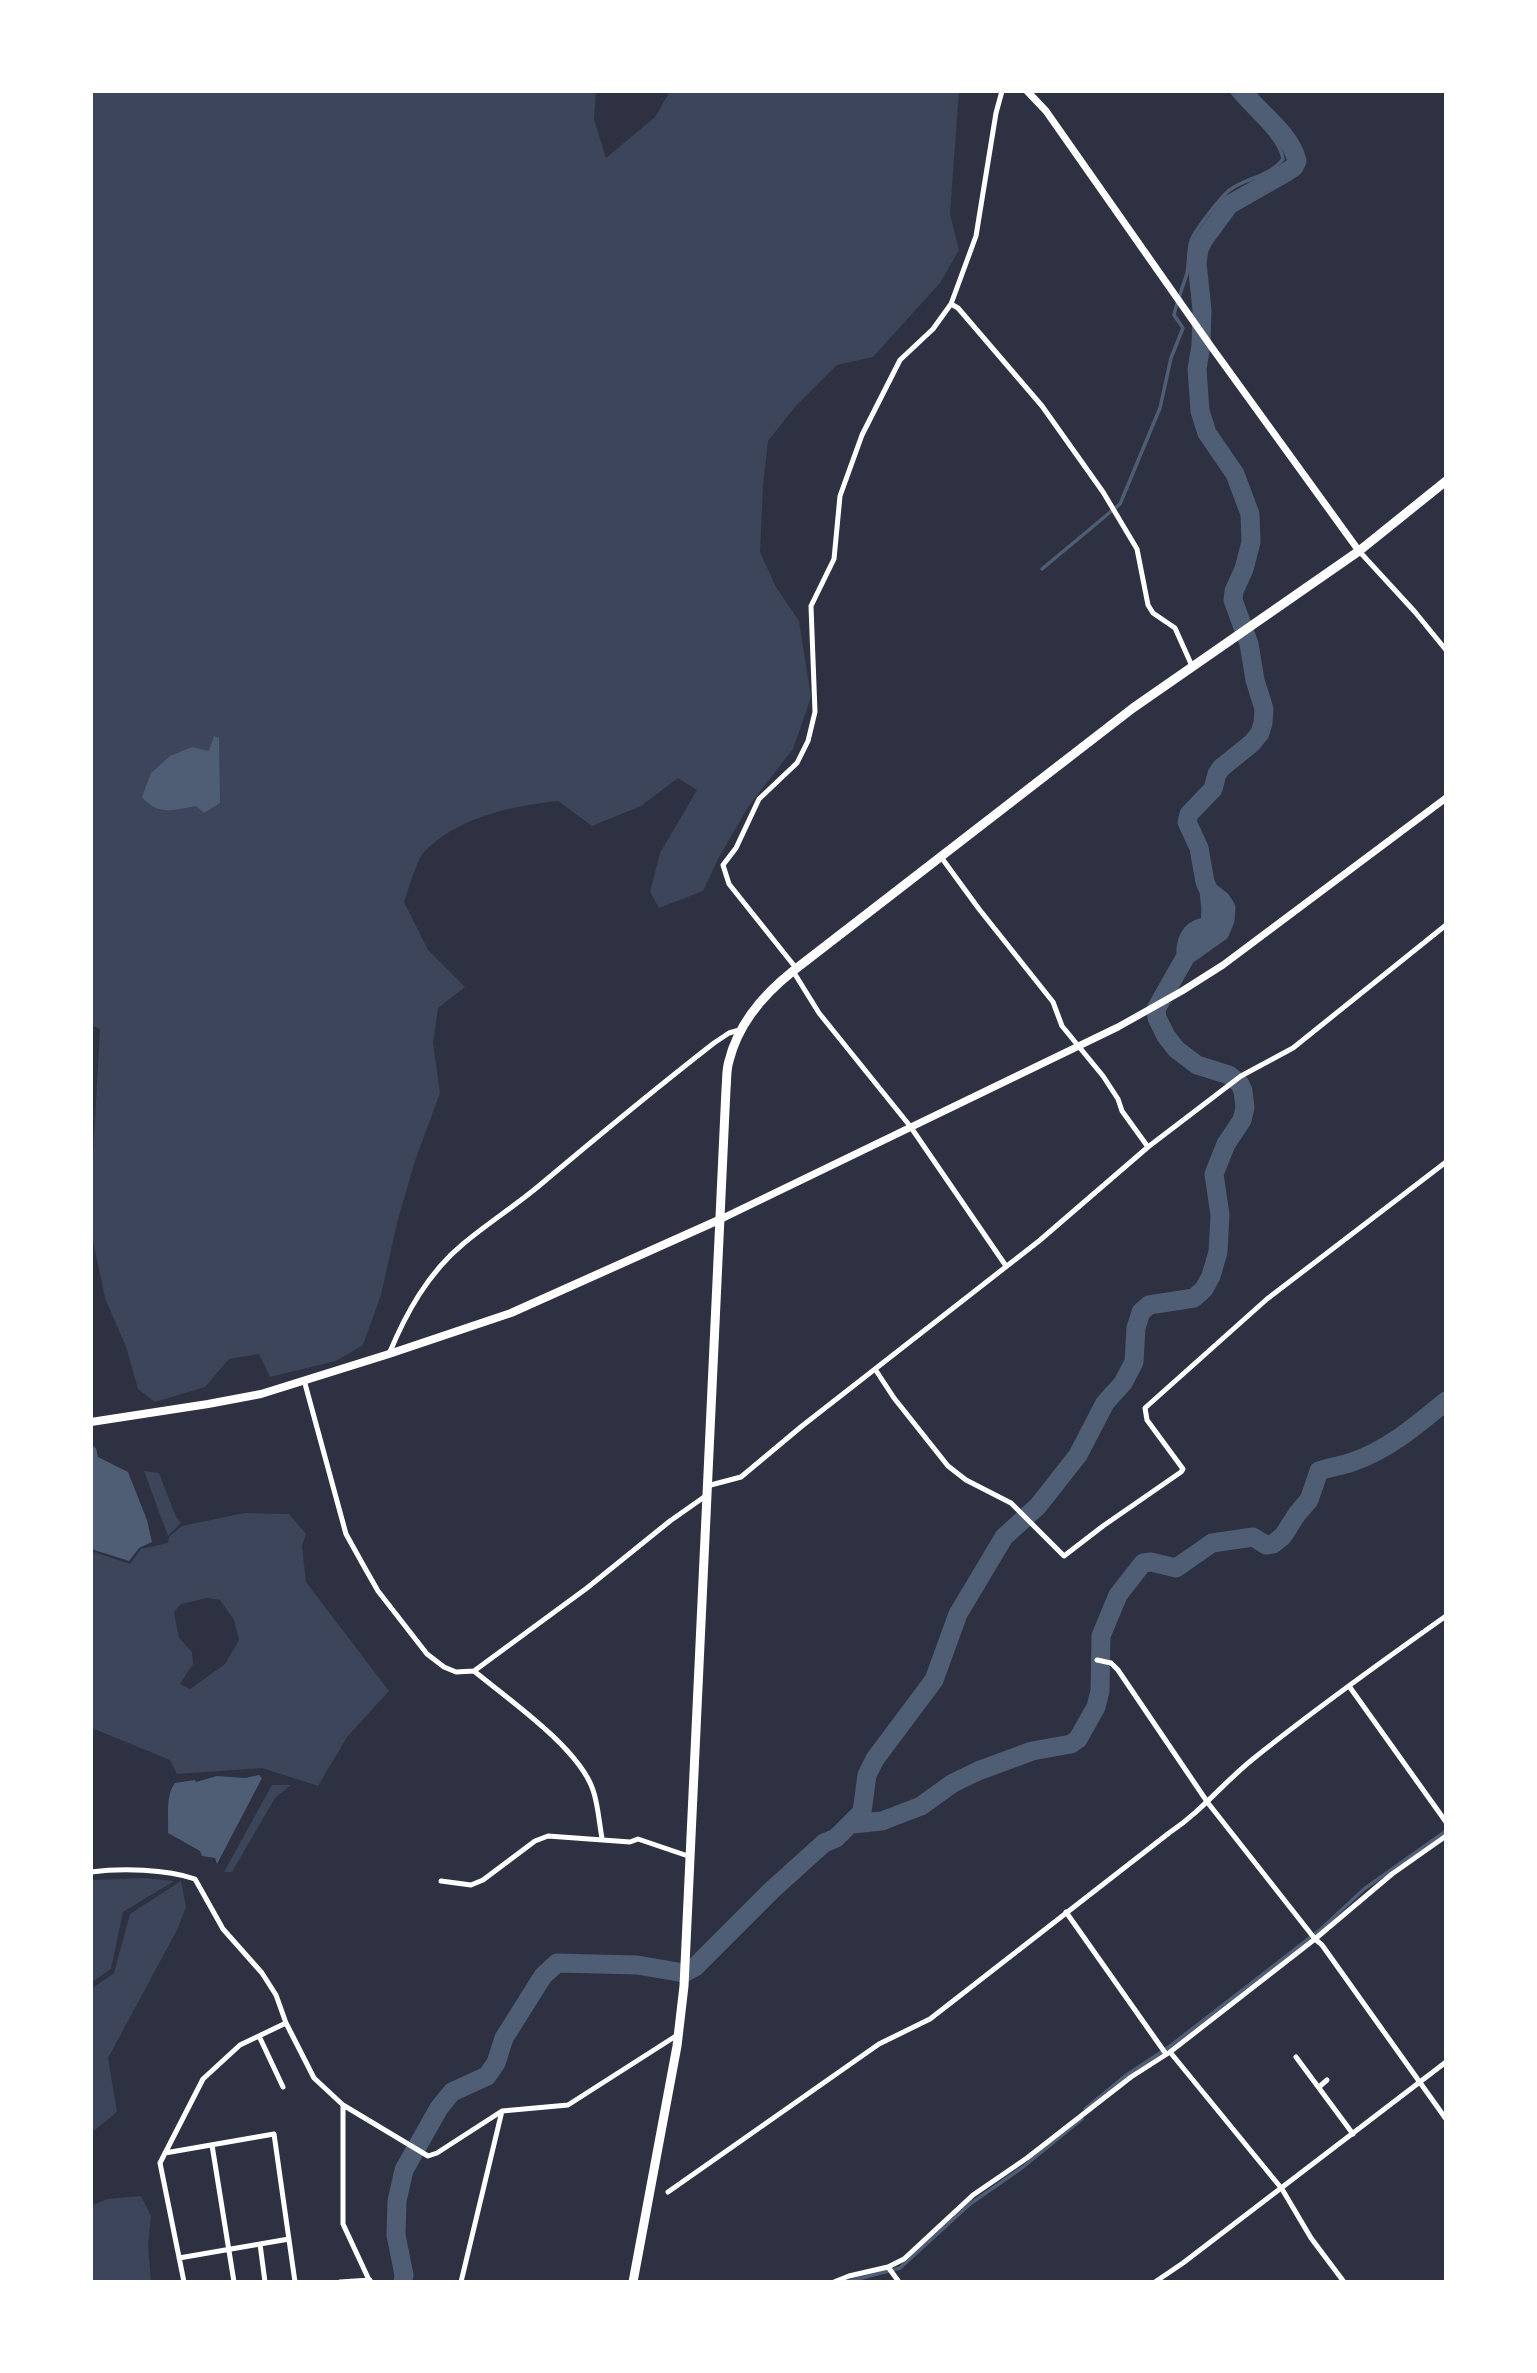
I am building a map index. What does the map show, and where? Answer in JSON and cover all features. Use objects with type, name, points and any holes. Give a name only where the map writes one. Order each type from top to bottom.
[{"type":"main road","points":[[633,2282],[679,2034],[684,1986],[729,1061],[743,1029],[760,1002],[795,969],[1133,708],[1359,551],[1446,481]]},
{"type":"main road","points":[[91,1422],[261,1394],[389,1354],[511,1313],[721,1219]]},
{"type":"street","points":[[1002,91],[976,236],[951,304],[933,329],[901,360],[862,435],[840,496],[834,559],[811,606],[815,712],[808,741],[797,763],[759,799],[736,848],[723,865],[729,884],[795,969],[838,1038],[910,1126],[1006,1266]]},
{"type":"street","points":[[1027,91],[1046,111],[1359,551],[1446,650]]},
{"type":"street","points":[[951,304],[958,308],[1042,406],[1103,492],[1137,549],[1148,605],[1153,613],[1175,628],[1192,666]]},
{"type":"street","points":[[721,1219],[1146,1011],[1233,958],[1446,798]]},
{"type":"street","points":[[941,858],[1053,1002],[1062,1026],[1103,1076],[1118,1099],[1122,1111],[1148,1147]]},
{"type":"street","points":[[304,1380],[340,1517],[346,1534],[378,1591],[427,1654],[456,1672],[474,1671],[587,1588],[707,1490],[741,1477],[1039,1241],[1148,1147],[1241,1076],[1293,1048],[1446,925]]},
{"type":"street","points":[[389,1354],[406,1314],[435,1273],[462,1244],[539,1186],[594,1138],[714,1043],[729,1032],[743,1029]]},
{"type":"street","points":[[875,1369],[894,1398],[948,1466],[966,1480],[1011,1503],[1064,1556],[1183,1469],[1147,1420],[1145,1408],[1266,1298],[1446,1162]]},
{"type":"street","points":[[668,2192],[879,2044],[930,2019],[1208,1803],[1250,1761],[1446,1616]]},
{"type":"street","points":[[1100,1660],[1118,1670],[1208,1803],[1312,1937],[1322,1945],[1446,2119]]},
{"type":"street","points":[[474,1671],[574,1757],[594,1790],[602,1838]]},
{"type":"street","points":[[1349,1686],[1446,1822]]},
{"type":"street","points":[[441,1881],[471,1885],[483,1880],[535,1842],[548,1836],[630,1842],[638,1839],[691,1857]]},
{"type":"street","points":[[834,2282],[849,2276],[890,2270],[974,2195],[1027,2158],[1392,1874],[1446,1836]]},
{"type":"street","points":[[91,1872],[110,1870],[182,1875],[194,1879],[223,1929],[276,1995],[286,2023],[314,2078],[343,2105],[428,2156],[437,2153],[502,2110],[568,2105],[679,2034]]},
{"type":"street","points":[[1066,1912],[1166,2051],[1282,2189],[1311,2238],[1344,2282]]},
{"type":"street","points":[[184,2282],[160,2163],[203,2079],[240,2045],[286,2023]]},
{"type":"street","points":[[260,2036],[283,2087]]},
{"type":"street","points":[[1296,2057],[1353,2134]]},
{"type":"street","points":[[1155,2282],[1282,2189],[1446,2062]]},
{"type":"street","points":[[1319,2087],[1327,2080]]},
{"type":"street","points":[[340,2282],[370,2281],[343,2224],[343,2105]]},
{"type":"street","points":[[461,2282],[502,2110]]},
{"type":"street","points":[[165,2153],[274,2134],[295,2282]]},
{"type":"street","points":[[212,2145],[234,2282]]},
{"type":"street","points":[[179,2258],[289,2239]]},
{"type":"street","points":[[260,2244],[265,2282]]},
{"type":"street","points":[[890,2270],[899,2282]]},
{"type":"shaded area","points":[[91,91],[596,91],[594,119],[606,158],[655,117],[670,91],[959,91],[950,214],[959,250],[940,283],[873,357],[837,365],[795,407],[768,441],[760,552],[776,587],[799,621],[811,697],[793,749],[748,807],[703,891],[659,908],[650,892],[660,853],[697,790],[678,778],[641,806],[592,826],[558,801],[540,803],[504,810],[469,822],[438,840],[424,852],[415,868],[404,902],[428,950],[465,987],[438,1008],[433,1043],[440,1093],[415,1161],[397,1223],[381,1295],[363,1345],[336,1361],[270,1377],[259,1354],[229,1359],[205,1387],[155,1402],[138,1389],[126,1347],[105,1298],[93,1241],[93,1156],[100,1029],[91,1025]]},
{"type":"shaded area","points":[[214,736],[219,738],[220,803],[204,813],[196,806],[160,809],[142,797],[151,773],[170,756],[192,747],[209,751]]},
{"type":"shaded area","points":[[91,1445],[96,1448],[98,1457],[128,1472],[147,1520],[152,1542],[139,1548],[129,1561],[91,1549]]},
{"type":"shaded area","points":[[144,1471],[159,1473],[176,1517],[181,1523],[168,1536]]},
{"type":"shaded area","points":[[244,1513],[289,1514],[306,1534],[302,1546],[306,1582],[389,1691],[347,1737],[318,1786],[262,1768],[177,1774],[170,1760],[94,1729],[91,1731],[91,1551],[130,1564],[141,1549],[168,1543],[169,1537],[182,1526]],"holes":[[[207,1598],[220,1600],[234,1620],[239,1640],[225,1664],[190,1689],[180,1684],[193,1664],[192,1652],[179,1638],[174,1612],[181,1604]]]},
{"type":"shaded area","points":[[259,1775],[262,1778],[217,1864],[215,1858],[202,1856],[200,1851],[168,1833],[169,1800],[175,1783],[196,1782],[217,1776],[245,1778]]},
{"type":"shaded area","points":[[272,1785],[291,1785],[275,1798],[232,1872],[224,1872]]},
{"type":"shaded area","points":[[144,1878],[174,1881],[123,1912],[111,1969],[91,1983],[91,1880]]},
{"type":"shaded area","points":[[181,1881],[186,1907],[177,1930],[108,2058],[117,2112],[91,2133],[91,1989],[114,1973],[130,1914]]},
{"type":"shaded area","points":[[141,2196],[151,2216],[148,2245],[151,2282],[91,2282],[91,2206],[107,2199]]},
{"type":"waterway","points":[[1042,569],[1120,504],[1160,408],[1171,358],[1183,328],[1174,315],[1187,273],[1193,236],[1227,192],[1272,169],[1283,159],[1269,132],[1231,91]]},
{"type":"waterway","points":[[403,2282],[396,2235],[397,2201],[404,2170],[439,2108],[452,2092],[487,2076],[496,2063],[504,2038],[543,1976],[557,1963],[637,1965],[684,1973],[695,1967],[772,1890],[824,1843],[836,1838],[862,1812],[867,1775],[875,1759],[934,1680],[958,1614],[1004,1537],[1038,1506],[1078,1455],[1105,1403],[1123,1383],[1134,1362],[1136,1328],[1141,1312],[1149,1305],[1194,1298],[1204,1289],[1211,1276],[1218,1252],[1220,1215],[1214,1174],[1226,1144],[1242,1120],[1245,1108],[1243,1091],[1240,1084],[1229,1075],[1197,1065],[1176,1049],[1166,1036],[1157,1018],[1156,1009],[1186,956],[1220,932],[1225,920],[1226,908],[1221,900],[1209,891],[1205,882],[1199,848],[1187,822],[1189,814],[1213,789],[1221,768],[1252,743],[1260,733],[1263,723],[1264,709],[1255,680],[1249,644],[1233,600],[1251,542],[1250,514],[1235,474],[1207,433],[1200,411],[1197,369],[1202,310],[1197,263],[1199,249],[1229,205],[1285,173],[1294,167],[1297,161],[1288,141],[1243,91]]},
{"type":"waterway","points":[[1186,956],[1192,934],[1200,928],[1210,926],[1209,891]]},
{"type":"waterway","points":[[852,1824],[882,1821],[921,1806],[953,1783],[978,1771],[1032,1751],[1071,1744],[1078,1739],[1096,1707],[1100,1691],[1101,1636],[1118,1595],[1143,1563],[1151,1562],[1176,1568],[1212,1543],[1253,1537],[1266,1545],[1273,1544],[1283,1536],[1309,1500],[1319,1471],[1378,1451],[1402,1436],[1446,1401]]},
{"type":"waterway","points":[[1085,2109],[1320,1930],[1364,1889],[1446,1831]]},
{"type":"waterway","points":[[846,2282],[900,2268],[970,2204],[1023,2167],[1082,2119]]}]
